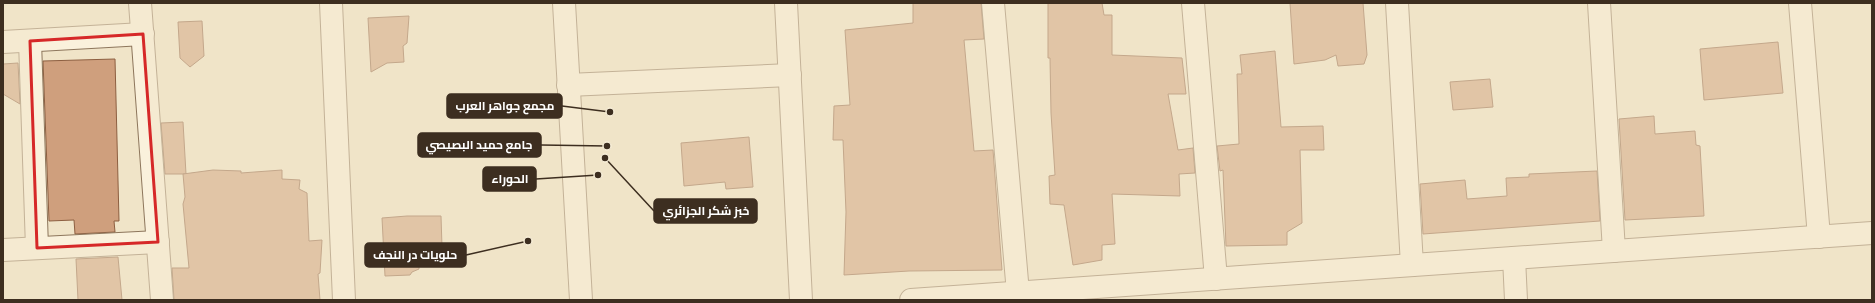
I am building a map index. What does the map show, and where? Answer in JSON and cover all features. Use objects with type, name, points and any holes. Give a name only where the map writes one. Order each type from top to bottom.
[{"type":"street","points":[[140,3],[162,300]]},
{"type":"street","points":[[331,3],[344,300]]},
{"type":"street","points":[[564,3],[581,300]]},
{"type":"street","points":[[786,3],[801,300]]},
{"type":"street","points":[[993,3],[1018,293]]},
{"type":"street","points":[[1192,3],[1216,279]]},
{"type":"street","points":[[1397,3],[1412,265]]},
{"type":"street","points":[[1599,3],[1614,251]]},
{"type":"street","points":[[1800,3],[1820,237]]},
{"type":"street","points":[[3,42],[143,34]]},
{"type":"street","points":[[30,40],[37,248]]},
{"type":"street","points":[[568,85],[790,75]]},
{"type":"street","points":[[911,300],[1872,233]]},
{"type":"street","points":[[3,250],[158,242]]},
{"type":"street","points":[[1514,258],[1516,300]]},
{"type":"highlighted area","points":[[143,34],[158,242],[37,248],[30,41]]},
{"type":"building","points":[[913,3],[981,3],[984,39],[964,40],[974,151],[993,150],[1002,270],[909,271],[844,275],[846,212],[843,140],[833,140],[834,106],[850,105],[845,30],[913,23]]},
{"type":"building","points":[[1048,3],[1102,3],[1104,15],[1112,15],[1112,55],[1182,58],[1186,94],[1168,94],[1178,150],[1193,148],[1195,173],[1179,174],[1180,196],[1112,194],[1115,244],[1102,245],[1102,260],[1073,265],[1064,205],[1050,204],[1049,176],[1055,175],[1051,113],[1050,58],[1048,58]]},
{"type":"building","points":[[1290,3],[1363,3],[1367,55],[1364,64],[1338,66],[1336,55],[1325,60],[1294,64]]},
{"type":"building","points":[[409,16],[407,43],[403,46],[404,62],[387,63],[371,72],[368,18]]},
{"type":"building","points":[[202,21],[204,56],[190,67],[180,58],[178,22]]},
{"type":"building","points":[[1778,42],[1783,93],[1704,100],[1700,49]]},
{"type":"building","points":[[1275,51],[1281,127],[1323,126],[1324,150],[1300,150],[1302,223],[1287,232],[1287,245],[1226,246],[1223,170],[1220,171],[1217,146],[1239,144],[1237,74],[1242,74],[1240,55]]},
{"type":"building","points":[[115,59],[119,221],[114,221],[115,232],[75,234],[74,220],[49,221],[43,61]]},
{"type":"building","points":[[18,63],[20,104],[3,94],[3,64]]},
{"type":"building","points":[[1490,79],[1493,107],[1453,110],[1450,82]]},
{"type":"building","points":[[1654,116],[1655,134],[1695,131],[1696,145],[1700,146],[1704,216],[1625,220],[1619,119]]},
{"type":"building","points":[[183,122],[186,174],[165,174],[161,123]]},
{"type":"building","points":[[749,137],[753,187],[726,189],[725,182],[684,186],[681,143]]},
{"type":"building","points":[[213,170],[241,171],[241,173],[282,170],[282,179],[300,180],[299,189],[307,193],[309,241],[322,240],[320,273],[318,274],[320,300],[174,300],[172,268],[189,268],[183,204],[185,197],[183,174]]},
{"type":"building","points":[[1597,171],[1600,221],[1423,234],[1420,184],[1465,180],[1467,199],[1507,196],[1506,178],[1529,177],[1529,174]]},
{"type":"building","points":[[441,216],[442,247],[419,248],[419,269],[412,272],[410,275],[385,276],[382,218]]},
{"type":"building","points":[[118,257],[122,300],[78,300],[76,259]]},
{"type":"place","name":"مجمع جواهر العرب","points":[[610,112]]},
{"type":"place","name":"جامع حميد البصيصي","points":[[607,146]]},
{"type":"place","name":"خبز شكر الجزائري","points":[[605,158]]},
{"type":"place","name":"الحوراء","points":[[598,175]]},
{"type":"place","name":"حلويات در النجف","points":[[528,241]]}]
